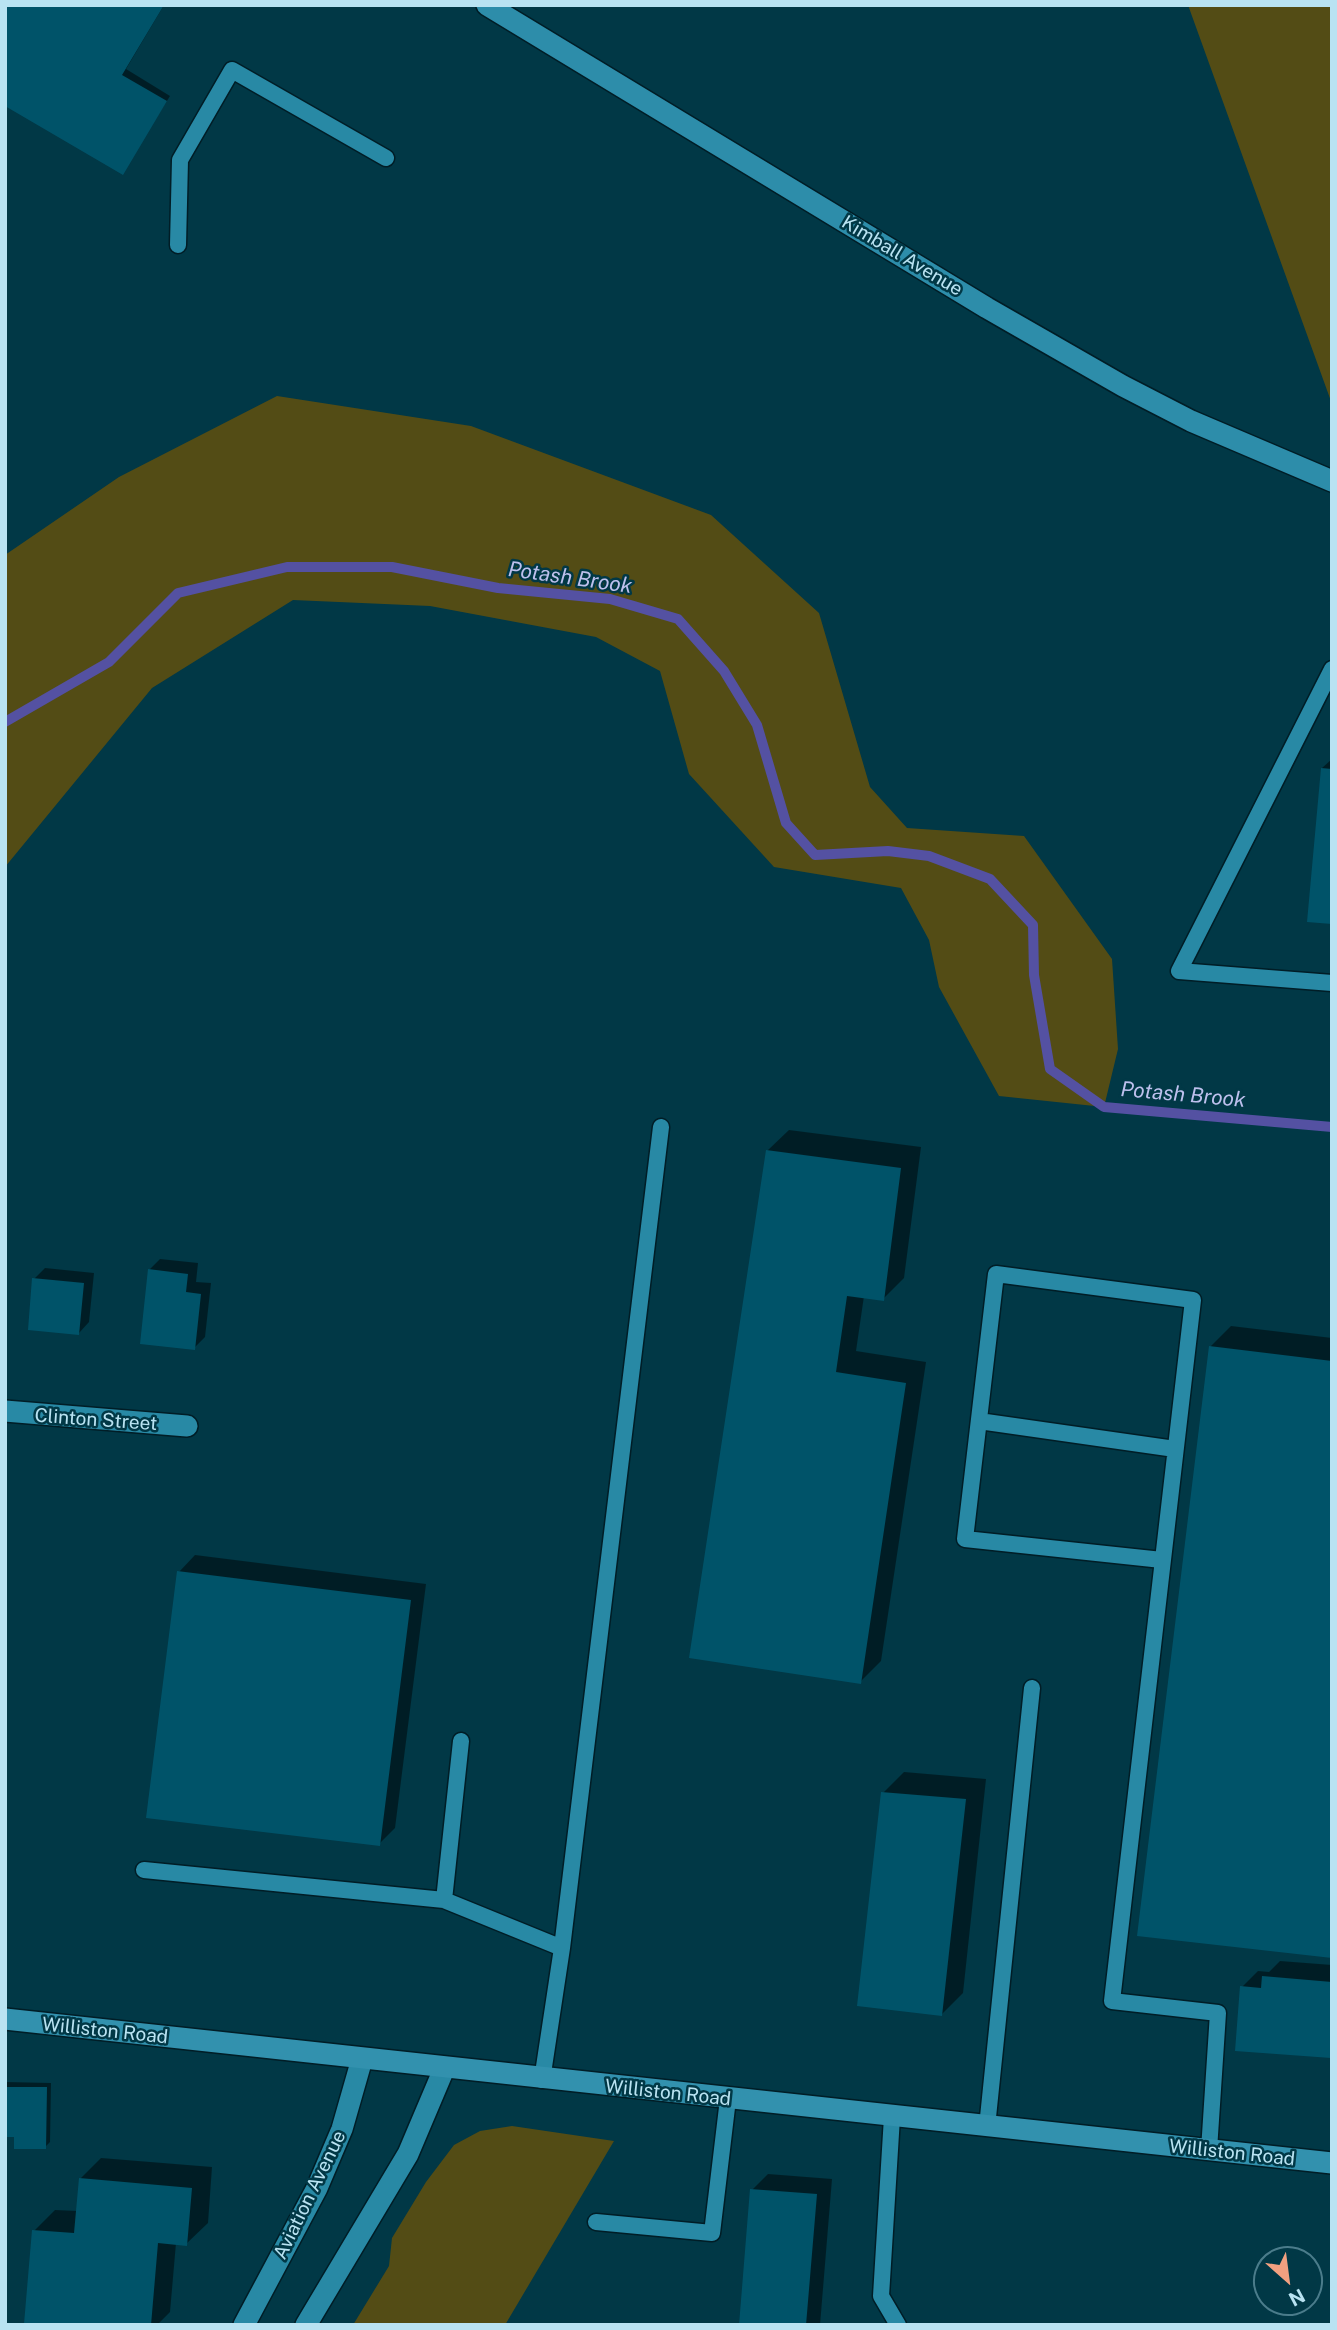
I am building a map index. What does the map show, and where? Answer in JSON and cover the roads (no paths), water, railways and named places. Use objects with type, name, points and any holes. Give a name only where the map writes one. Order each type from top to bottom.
[{"type":"main road","name":"Kimball Avenue","points":[[487,5],[964,294],[1123,386],[1262,454],[1332,481]]},
{"type":"main road","name":"Williston Road","points":[[5,2019],[542,2080],[1332,2163]]},
{"type":"street","name":"Clinton Street","points":[[5,1411],[187,1426]]},
{"type":"street","name":"Aviation Avenue","points":[[244,2325],[317,2188],[342,2129],[362,2060]]},
{"type":"street","points":[[306,2325],[408,2154],[444,2069]]},
{"type":"lane","points":[[178,245],[180,160],[232,70],[386,158]]},
{"type":"lane","points":[[1332,669],[1180,971],[1332,983]]},
{"type":"lane","points":[[542,2080],[562,1948],[661,1126]]},
{"type":"lane","points":[[1162,1560],[965,1539],[996,1274],[1193,1300],[1112,2001],[1218,2013],[1209,2150]]},
{"type":"lane","points":[[979,1421],[1175,1449]]},
{"type":"lane","points":[[987,2127],[1032,1688]]},
{"type":"lane","points":[[444,1900],[461,1741]]},
{"type":"lane","points":[[144,1870],[444,1900],[562,1948]]},
{"type":"lane","points":[[596,2222],[712,2233],[728,2099]]},
{"type":"lane","points":[[892,2117],[880,2296],[898,2325]]},
{"type":"waterway","name":"Potash Brook","points":[[5,722],[109,662],[178,593],[287,567],[392,567],[498,588],[610,599],[678,619],[724,671],[757,725],[786,823],[815,855],[888,851],[929,856],[990,879],[1033,925],[1034,975],[1050,1069],[1104,1107],[1332,1127]]}]
